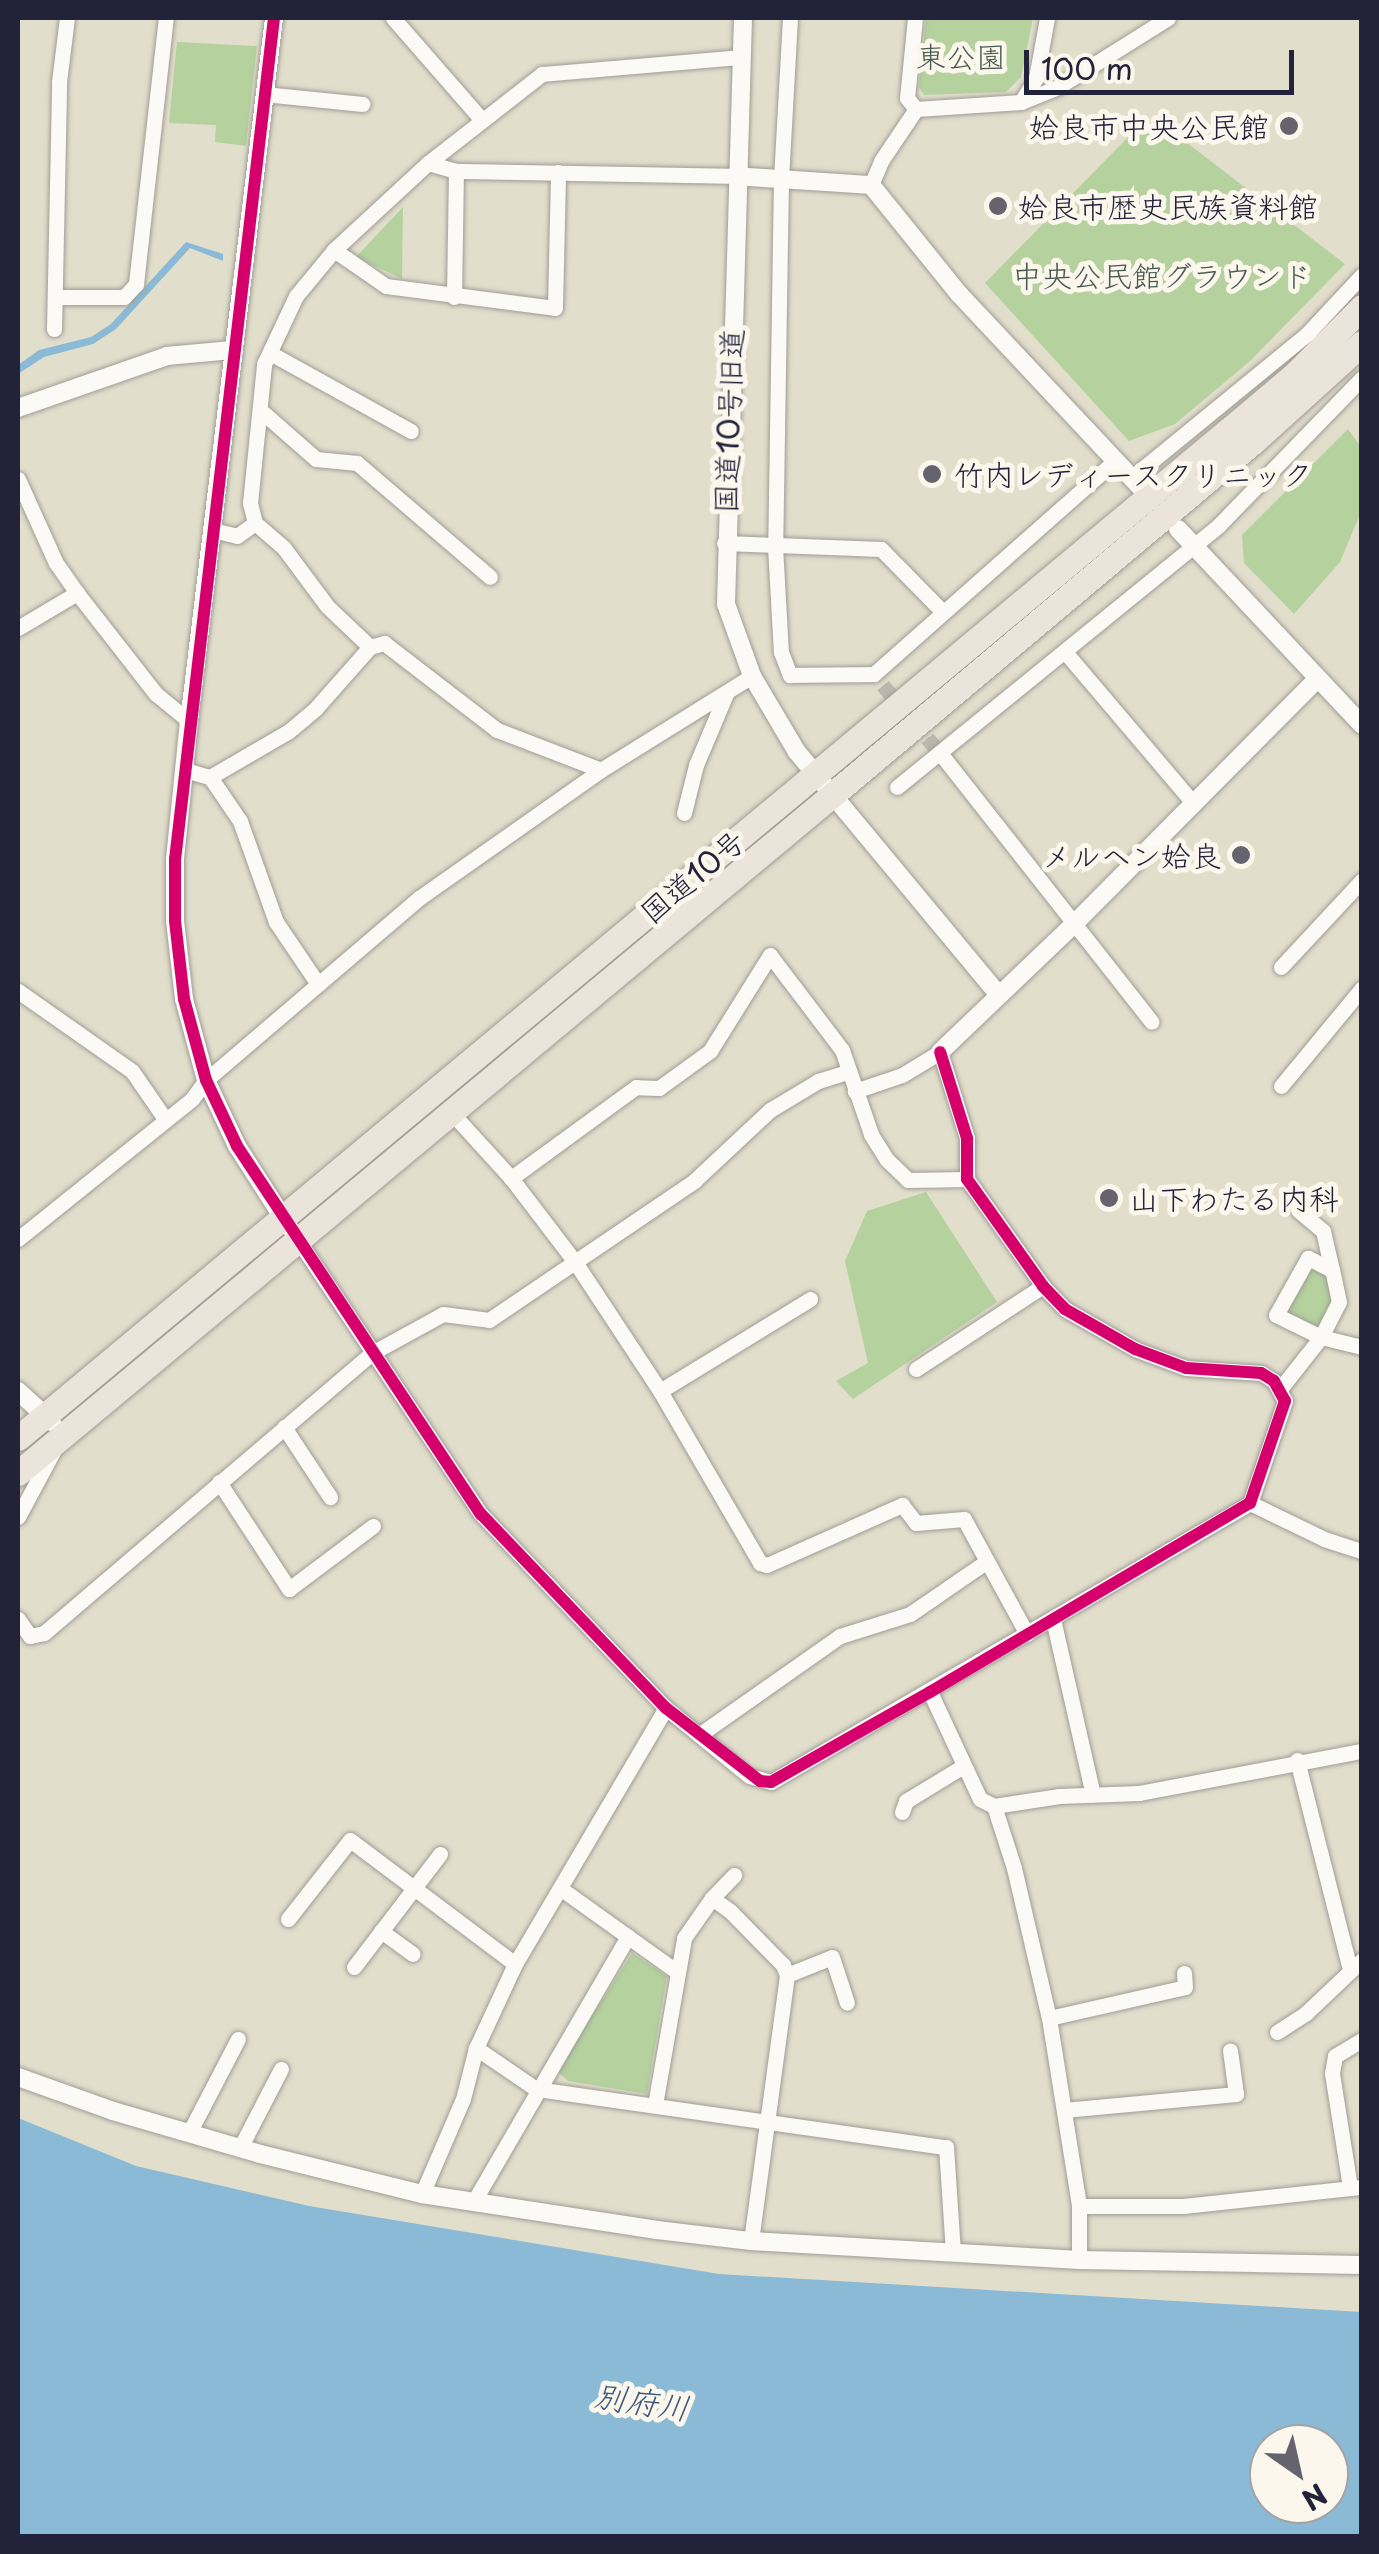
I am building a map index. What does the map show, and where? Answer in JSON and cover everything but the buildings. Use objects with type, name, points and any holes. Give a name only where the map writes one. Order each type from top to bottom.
[{"type":"highway","name":"国道10号","points":[[18,1472],[54,1424],[281,1215],[1294,375],[1362,307]]},
{"type":"highway","name":"国道10号","points":[[18,1438],[54,1424],[298,1240],[1255,440],[1362,343]]},
{"type":"street","points":[[54,329],[60,82],[68,18]]},
{"type":"street","points":[[55,297],[124,297],[136,284],[166,18]]},
{"type":"street","points":[[274,18],[174,859],[174,921],[184,1000],[206,1080],[237,1146],[482,1514],[666,1708],[748,1776],[771,1782],[1250,1504],[1286,1401],[1280,1389],[1261,1373],[1186,1368],[1135,1348],[1065,1308],[1042,1286],[966,1179],[966,1138],[940,1052]]},
{"type":"street","points":[[393,18],[482,120]]},
{"type":"street","name":"国道10号旧道","points":[[742,18],[724,543],[726,604],[752,676],[784,732],[999,995]]},
{"type":"street","points":[[790,18],[781,178],[775,546],[781,652],[790,675],[879,680],[943,612],[1115,461]]},
{"type":"street","points":[[915,18],[908,98],[916,109]]},
{"type":"street","points":[[1022,102],[1036,78],[1047,18]]},
{"type":"street","points":[[916,109],[1022,102],[1058,87],[1168,18]]},
{"type":"street","points":[[370,647],[327,606],[284,548],[255,523],[250,503],[264,364],[296,296],[334,250],[428,164],[542,74],[740,57]]},
{"type":"street","points":[[264,94],[362,104]]},
{"type":"street","points":[[870,185],[881,161],[916,109]]},
{"type":"street","points":[[428,164],[456,171],[735,176],[870,185],[959,294],[1135,482],[1308,333],[1362,275]]},
{"type":"street","points":[[454,297],[456,171]]},
{"type":"street","points":[[334,250],[386,286],[554,308],[558,172]]},
{"type":"street","points":[[18,408],[167,356],[232,350]]},
{"type":"street","points":[[270,353],[411,431]]},
{"type":"street","points":[[897,787],[1195,547],[1283,464],[1362,378]]},
{"type":"street","points":[[260,410],[316,459],[356,464],[490,577]]},
{"type":"street","points":[[18,479],[56,563],[77,593],[156,694],[188,721]]},
{"type":"street","points":[[212,530],[237,536],[255,523]]},
{"type":"street","points":[[1178,529],[1362,726]]},
{"type":"street","points":[[724,543],[881,549],[943,612]]},
{"type":"street","points":[[18,628],[77,593]]},
{"type":"street","points":[[210,778],[289,731],[316,708],[370,647],[384,643],[497,730],[601,770]]},
{"type":"street","points":[[1066,653],[1194,804]]},
{"type":"street","points":[[18,1239],[192,1099],[206,1080],[419,898],[601,770],[752,676]]},
{"type":"street","points":[[855,1091],[902,1076],[940,1052],[1318,679]]},
{"type":"street","points":[[684,813],[696,765],[726,694]]},
{"type":"street","points":[[940,753],[1152,1022]]},
{"type":"street","points":[[185,770],[210,778],[240,821],[276,922],[318,984]]},
{"type":"street","points":[[1281,966],[1362,880]]},
{"type":"street","points":[[510,1178],[636,1087],[659,1088],[710,1051],[770,955],[842,1050],[871,1134],[908,1180],[966,1179]]},
{"type":"street","points":[[1281,1086],[1362,988]]},
{"type":"street","points":[[18,991],[132,1071],[165,1118]]},
{"type":"street","points":[[18,1620],[30,1636],[44,1633],[372,1353],[443,1314],[490,1320],[694,1181],[770,1110],[818,1081],[848,1072]]},
{"type":"street","points":[[451,1112],[510,1178],[575,1262],[660,1391],[760,1564],[767,1565],[902,1505],[916,1524],[964,1519],[1027,1634]]},
{"type":"street","points":[[1280,1389],[1321,1337],[1339,1302],[1323,1230],[1298,1210]]},
{"type":"street","points":[[1332,1270],[1308,1258],[1276,1315],[1321,1337],[1362,1347]]},
{"type":"street","points":[[916,1369],[1042,1286]]},
{"type":"street","points":[[660,1391],[810,1299]]},
{"type":"street","points":[[18,1391],[54,1424],[18,1517]]},
{"type":"street","points":[[284,1427],[330,1497]]},
{"type":"street","points":[[219,1482],[289,1589],[372,1526]]},
{"type":"street","points":[[1250,1504],[1324,1539],[1362,1550]]},
{"type":"street","points":[[699,1735],[840,1636],[910,1614],[987,1560]]},
{"type":"street","points":[[1053,1619],[1093,1795]]},
{"type":"street","points":[[930,1692],[980,1799],[994,1806],[1139,1793],[1298,1760],[1362,1751]]},
{"type":"street","points":[[422,2194],[451,2132],[476,2048],[515,1964],[666,1708]]},
{"type":"street","points":[[1276,2032],[1306,2013],[1356,1963],[1298,1760]]},
{"type":"street","points":[[902,1812],[906,1801],[962,1766]]},
{"type":"street","points":[[994,1806],[1049,2018],[1079,2206],[1080,2260]]},
{"type":"street","points":[[288,1919],[350,1840],[515,1964]]},
{"type":"street","points":[[354,1967],[440,1854]]},
{"type":"street","points":[[655,2105],[676,1971],[689,1925],[734,1875]]},
{"type":"street","points":[[560,1888],[676,1971]]},
{"type":"street","points":[[712,1898],[783,1965],[787,1975],[750,2242]]},
{"type":"street","points":[[381,1931],[412,1954]]},
{"type":"street","points":[[474,2201],[536,2088],[628,1936]]},
{"type":"street","points":[[787,1975],[832,1957],[847,2003]]},
{"type":"street","points":[[1049,2018],[1185,1987],[1184,1973]]},
{"type":"street","points":[[189,2134],[238,2040]]},
{"type":"street","points":[[1079,2206],[1183,2206],[1356,2187],[1332,2073],[1335,2056],[1362,2040]]},
{"type":"street","points":[[476,2048],[536,2088],[946,2148],[954,2253]]},
{"type":"street","points":[[1064,2110],[1236,2094],[1230,2050]]},
{"type":"street","points":[[240,2148],[280,2070]]},
{"type":"street","points":[[18,2077],[189,2134],[422,2194],[750,2242],[1080,2260],[1362,2264]]},
{"type":"green space","name":"東公園","points":[[926,18],[1033,18],[1021,77],[1006,92],[924,95],[919,87]]},
{"type":"green space","points":[[177,42],[257,46],[246,146],[215,142],[216,125],[169,123]]},
{"type":"green space","name":"中央公民館グラウンド","points":[[1165,126],[1345,264],[1249,362],[1175,424],[1129,441],[985,283],[1134,131]]},
{"type":"green space","points":[[403,207],[402,279],[356,257]]},
{"type":"green space","points":[[1348,429],[1361,447],[1361,512],[1340,562],[1294,614],[1244,563],[1242,535]]},
{"type":"green space","points":[[926,1192],[997,1302],[853,1399],[836,1381],[868,1363],[845,1261],[867,1211]]},
{"type":"green space","points":[[1308,1263],[1327,1273],[1336,1304],[1320,1334],[1281,1314]]},
{"type":"green space","points":[[632,1953],[667,1976],[647,2094],[568,2081],[557,2071]]},
{"type":"water","points":[[186,242],[223,254],[223,261],[190,248],[116,329],[93,344],[44,357],[18,374],[18,365],[39,350],[91,337],[111,324]]},
{"type":"water","name":"別府川","points":[[18,2118],[136,2166],[309,2206],[719,2274],[1361,2312],[1361,2536],[18,2535]]},
{"type":"tunnel","points":[[883,685],[940,753]]},
{"type":"cycle path","points":[[274,18],[175,859],[175,921],[184,999],[206,1080],[237,1146],[481,1514],[666,1708],[760,1781],[771,1782],[930,1692],[1250,1503],[1285,1401],[1274,1381],[1261,1373],[1186,1368],[1135,1349],[1065,1309],[1043,1286],[967,1179],[967,1138],[940,1052]]},
{"type":"place","name":"姶良市中央公民館","points":[[1289,126]]},
{"type":"place","name":"姶良市歴史民族資料館","points":[[998,206]]},
{"type":"place","name":"竹内レディースクリニック","points":[[932,474]]},
{"type":"place","name":"メルヘン姶良","points":[[1241,855]]},
{"type":"place","name":"山下わたる内科","points":[[1109,1198]]}]
